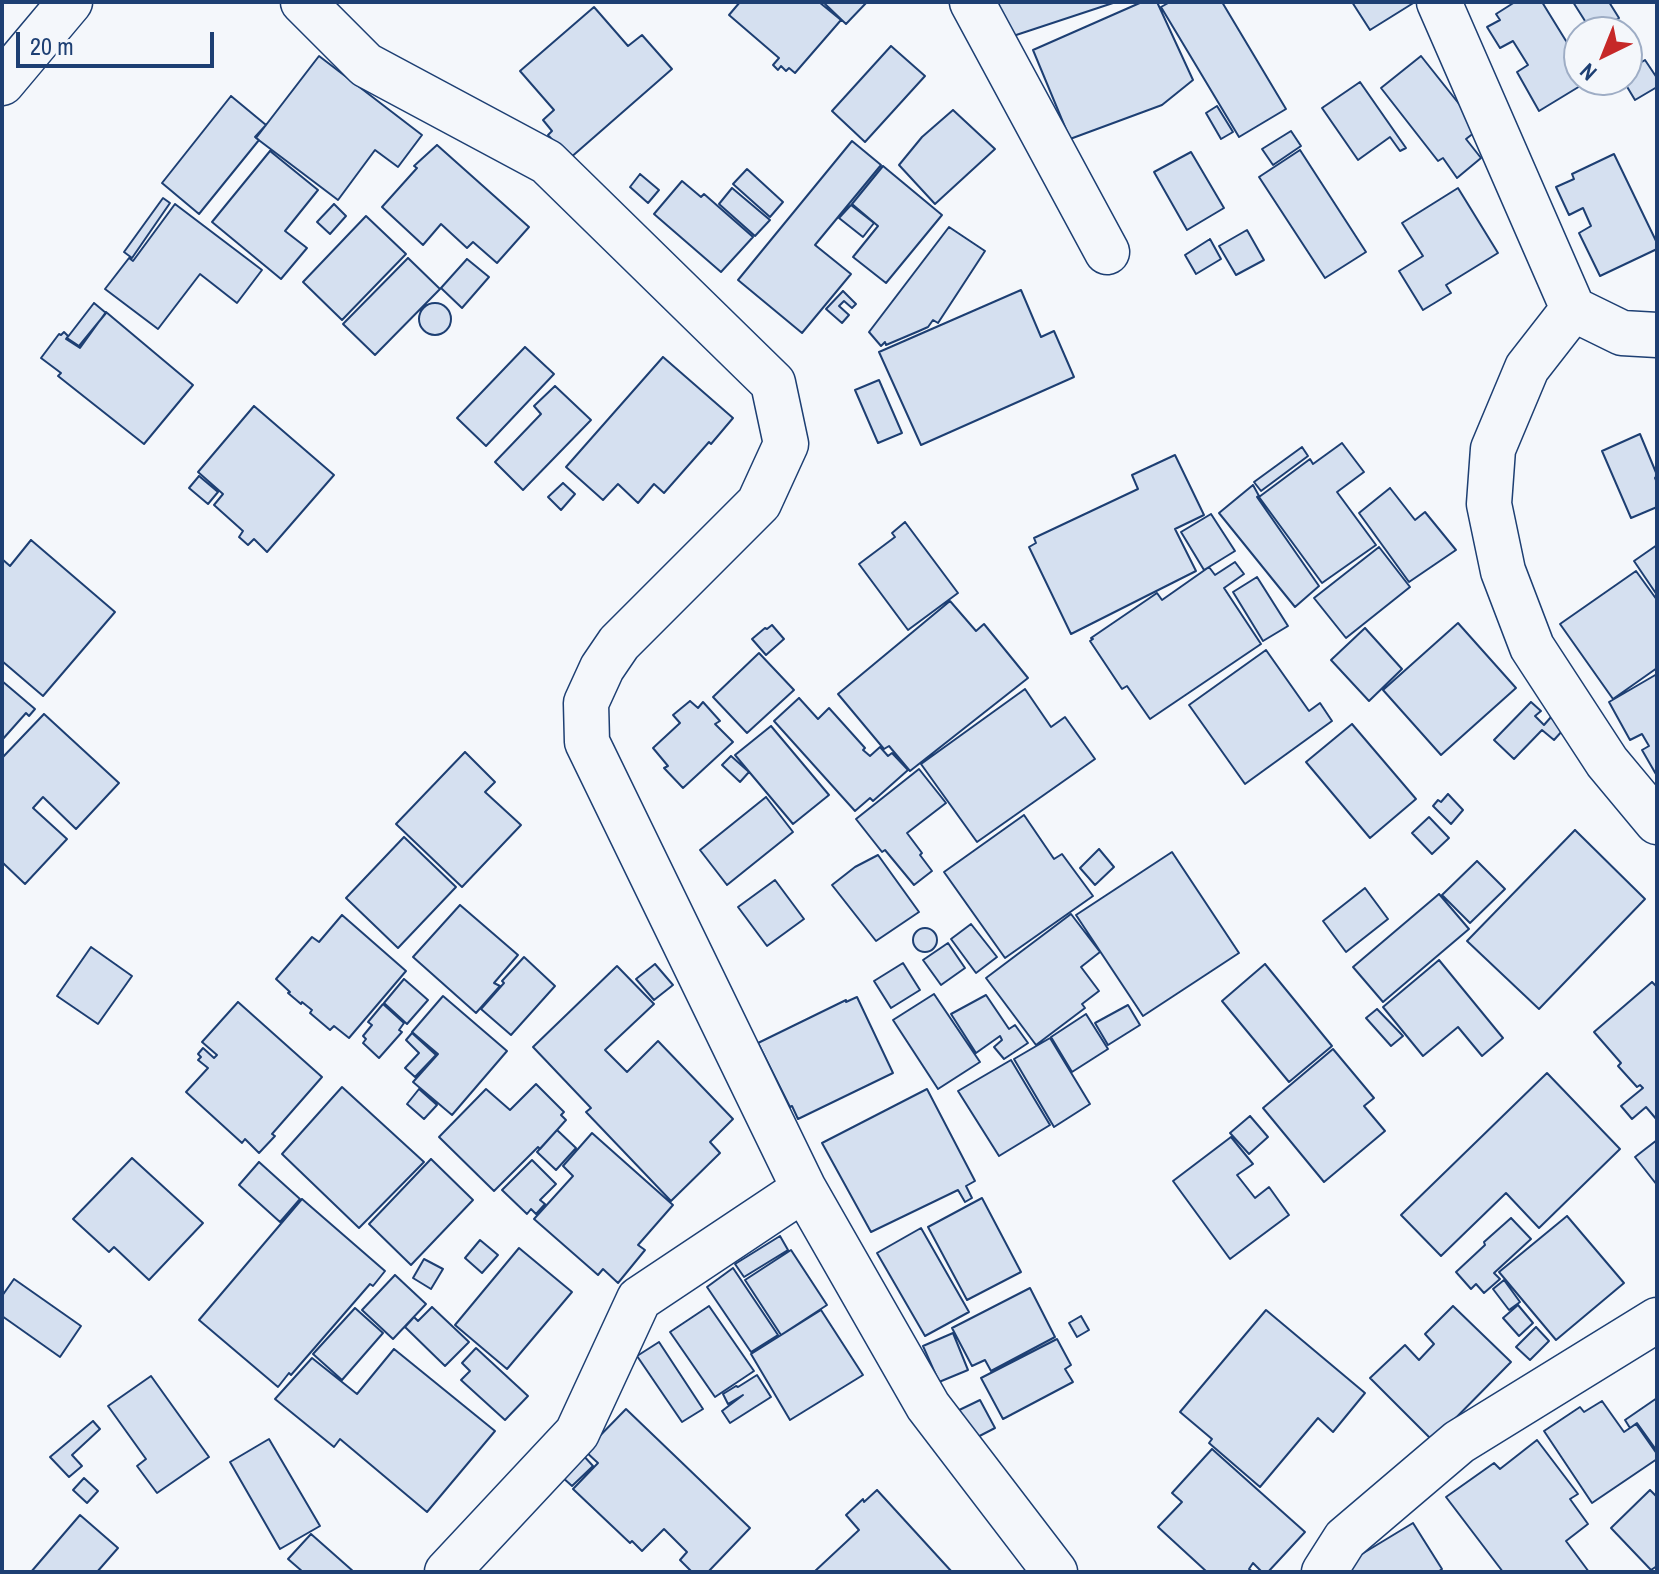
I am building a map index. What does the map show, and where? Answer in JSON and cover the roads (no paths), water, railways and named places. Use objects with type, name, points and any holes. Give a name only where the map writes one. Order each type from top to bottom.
[{"type":"street","points":[[2,83],[70,2]]},
{"type":"street","points":[[303,2],[366,65],[547,162],[773,383],[786,444],[759,503],[619,643],[602,668],[586,703],[587,742],[804,1189],[928,1406],[1055,1572]]},
{"type":"street","points":[[972,2],[1107,252]]},
{"type":"street","points":[[1439,2],[1573,309],[1622,333],[1657,335]]},
{"type":"street","points":[[1573,309],[1527,368],[1493,449],[1489,504],[1503,571],[1532,647],[1607,762],[1657,822]]},
{"type":"street","points":[[447,1572],[577,1433],[639,1299],[804,1189]]},
{"type":"street","points":[[1324,1572],[1345,1539],[1459,1442],[1657,1320]]}]
